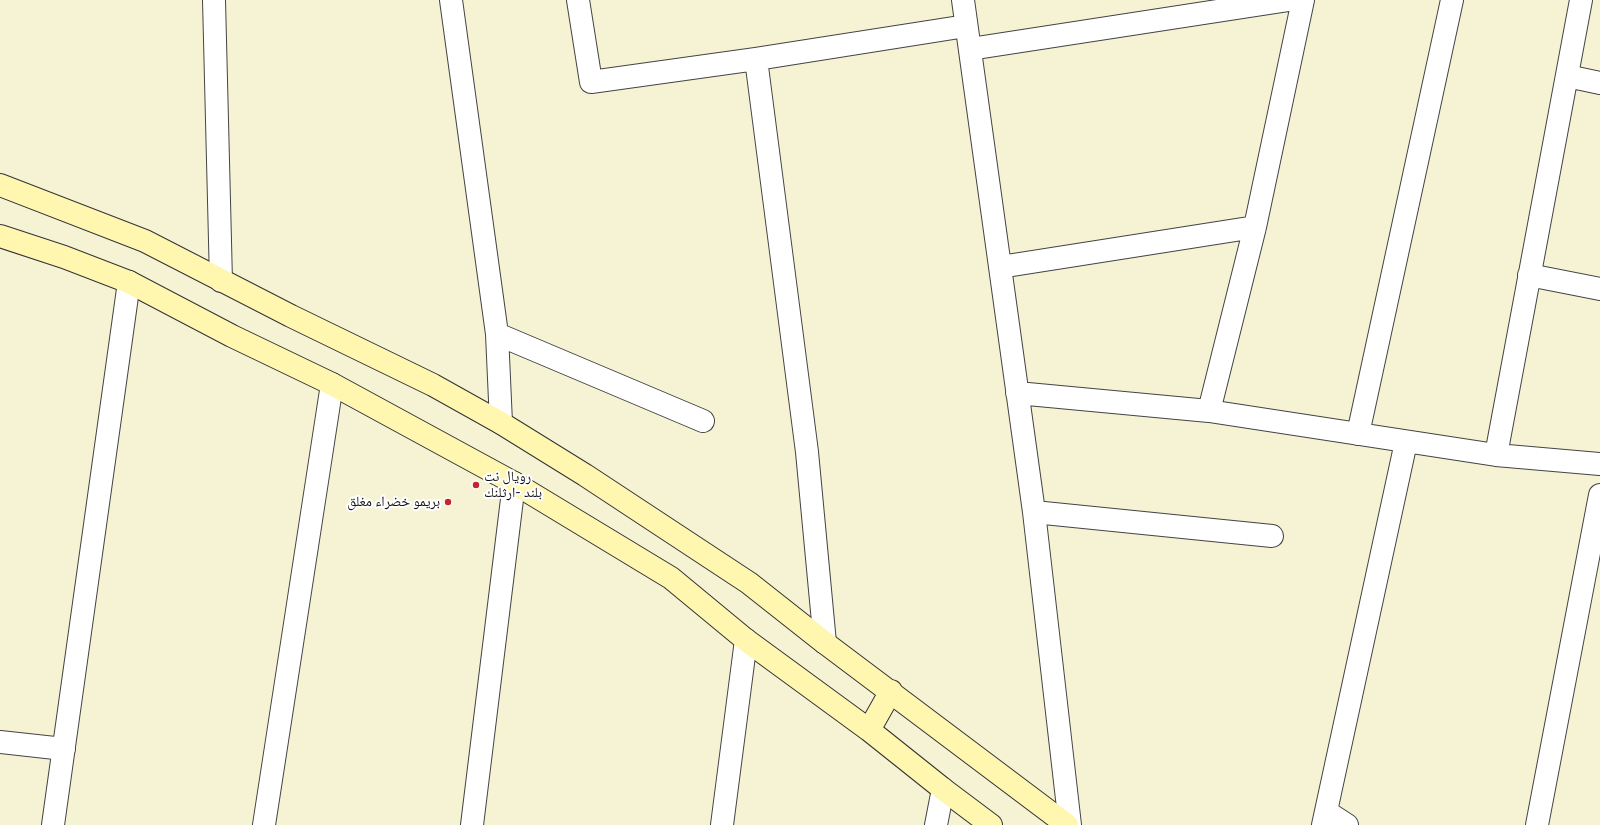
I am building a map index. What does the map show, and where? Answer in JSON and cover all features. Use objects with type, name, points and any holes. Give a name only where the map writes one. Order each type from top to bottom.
[{"type":"main road","points":[[0,185],[145,241],[221,281],[433,385],[501,424],[592,479],[749,583],[824,642],[1067,825]]},
{"type":"main road","points":[[0,236],[64,257],[129,282],[232,336],[332,384],[514,483],[670,578],[746,640],[869,730],[991,825]]},
{"type":"main road","points":[[869,730],[891,692]]},
{"type":"street","points":[[214,0],[221,281]]},
{"type":"street","points":[[451,0],[497,334],[501,424]]},
{"type":"street","points":[[578,0],[591,82],[756,59],[966,26]]},
{"type":"street","points":[[963,0],[1034,512],[1070,825]]},
{"type":"street","points":[[970,49],[1289,0]]},
{"type":"street","points":[[1209,411],[1254,227],[1303,0]]},
{"type":"street","points":[[1358,434],[1452,0]]},
{"type":"street","points":[[1496,455],[1581,0]]},
{"type":"street","points":[[756,59],[807,452],[824,642]]},
{"type":"street","points":[[1567,76],[1600,83]]},
{"type":"street","points":[[1000,267],[1254,227]]},
{"type":"street","points":[[1529,275],[1600,288]]},
{"type":"street","points":[[53,825],[129,282]]},
{"type":"street","points":[[497,334],[703,421]]},
{"type":"street","points":[[264,825],[332,384]]},
{"type":"street","points":[[1017,393],[1209,411],[1496,455],[1600,464]]},
{"type":"street","points":[[1347,825],[1325,819],[1406,442]]},
{"type":"street","points":[[472,825],[514,483]]},
{"type":"street","points":[[1537,825],[1600,496]]},
{"type":"street","points":[[1034,512],[1272,536]]},
{"type":"street","points":[[722,825],[746,640]]},
{"type":"street","points":[[0,742],[64,750]]},
{"type":"street","points":[[936,825],[943,789]]},
{"type":"shaded area","points":[[0,0],[1600,0],[1600,825],[0,825]]},
{"type":"place","name":"رويال نت بلند -ارثلنك","points":[[476,485]]},
{"type":"place","name":"بريمو خضراء مغلق","points":[[448,502]]}]
